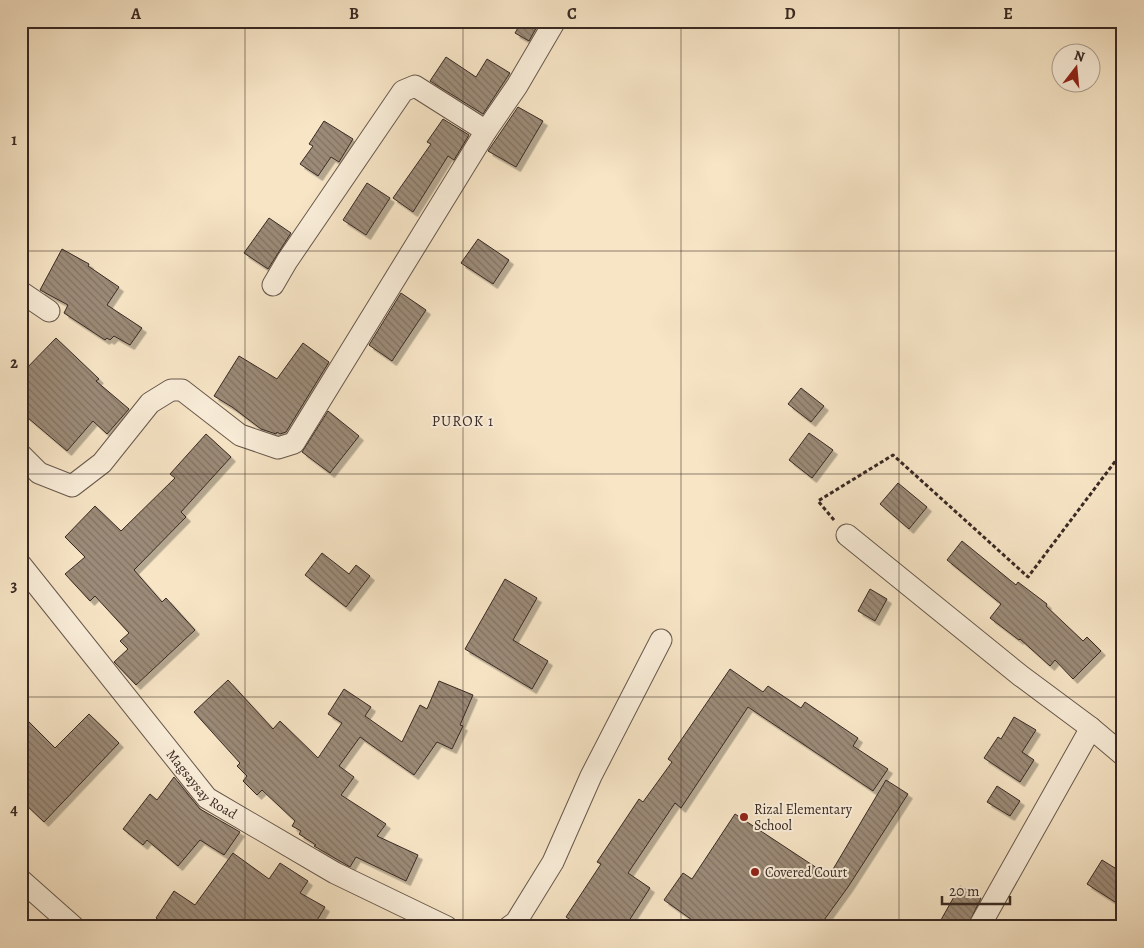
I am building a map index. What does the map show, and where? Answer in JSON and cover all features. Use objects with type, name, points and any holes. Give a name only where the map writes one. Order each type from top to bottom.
[{"type":"street","points":[[21,455],[39,473],[72,486],[102,464],[150,403],[171,390],[182,390],[240,435],[278,448],[294,444],[486,131],[517,86],[555,21]]},
{"type":"street","points":[[273,285],[287,261],[403,91],[415,86],[486,131]]},
{"type":"street","points":[[21,292],[49,311]]},
{"type":"street","points":[[847,535],[1021,676],[1092,728],[1123,755]]},
{"type":"street","name":"Magsaysay Road","points":[[21,565],[208,798],[336,873],[447,927]]},
{"type":"street","points":[[509,927],[516,922],[553,862],[591,776],[661,640]]},
{"type":"street","points":[[979,927],[1092,728]]},
{"type":"street","points":[[21,880],[74,927]]},
{"type":"path","points":[[847,535],[818,501],[893,455],[1028,576],[1123,451]]},
{"type":"building","points":[[522,21],[540,21],[529,41],[515,33]]},
{"type":"building","points":[[446,57],[476,77],[487,59],[510,73],[483,114],[430,81]]},
{"type":"building","points":[[518,107],[543,121],[516,167],[488,151]]},
{"type":"building","points":[[443,119],[469,135],[454,160],[448,156],[413,212],[393,198],[431,144],[427,142]]},
{"type":"building","points":[[324,121],[353,139],[339,162],[331,157],[318,176],[300,164],[313,146],[309,144]]},
{"type":"building","points":[[367,183],[390,198],[366,235],[343,220]]},
{"type":"building","points":[[269,218],[291,233],[268,269],[244,253]]},
{"type":"building","points":[[478,239],[509,260],[493,284],[461,263]]},
{"type":"building","points":[[62,249],[89,264],[88,266],[119,287],[107,305],[142,328],[130,345],[114,336],[110,340],[107,338],[105,340],[64,313],[68,305],[40,290]]},
{"type":"building","points":[[401,293],[426,310],[392,361],[369,345]]},
{"type":"building","points":[[56,338],[99,379],[96,381],[129,409],[107,434],[93,421],[67,451],[21,412],[21,374]]},
{"type":"building","points":[[303,343],[329,362],[286,432],[280,434],[277,432],[276,434],[261,429],[214,396],[239,356],[277,379]]},
{"type":"building","points":[[801,388],[824,406],[811,422],[788,404]]},
{"type":"building","points":[[328,411],[359,436],[330,473],[302,452]]},
{"type":"building","points":[[809,433],[833,450],[812,478],[789,460]]},
{"type":"building","points":[[206,434],[231,457],[181,512],[186,517],[134,570],[162,602],[166,598],[195,630],[136,685],[114,662],[128,649],[120,641],[129,633],[95,596],[90,601],[65,574],[85,557],[65,537],[95,506],[121,531],[175,478],[170,474]]},
{"type":"building","points":[[898,483],[927,507],[909,529],[880,504]]},
{"type":"building","points":[[962,541],[1016,585],[1018,582],[1047,604],[1046,606],[1083,641],[1087,637],[1101,651],[1073,679],[1055,660],[1050,666],[1020,639],[990,618],[1001,604],[947,560]]},
{"type":"building","points":[[322,553],[349,574],[356,565],[370,576],[346,607],[305,575]]},
{"type":"building","points":[[505,579],[537,598],[513,640],[548,661],[532,689],[465,649]]},
{"type":"building","points":[[870,589],[887,599],[875,621],[858,611]]},
{"type":"building","points":[[730,669],[763,692],[768,686],[801,708],[805,702],[858,738],[853,746],[888,769],[873,791],[748,707],[681,808],[675,803],[628,873],[650,888],[625,927],[581,927],[566,917],[601,864],[597,862],[639,799],[643,802],[672,762],[668,759]]},
{"type":"building","points":[[228,680],[273,729],[280,721],[318,758],[342,723],[328,714],[344,689],[371,707],[365,716],[402,742],[420,705],[427,709],[439,681],[473,695],[460,725],[463,726],[452,749],[437,742],[414,775],[360,737],[339,766],[354,777],[341,795],[386,824],[377,836],[418,855],[406,881],[356,857],[350,867],[314,846],[316,845],[299,834],[301,831],[292,826],[295,821],[262,790],[257,795],[243,781],[247,776],[237,766],[240,763],[194,712]]},
{"type":"building","points":[[21,714],[55,748],[89,714],[119,743],[44,822],[21,800]]},
{"type":"building","points":[[1014,717],[1036,730],[1022,752],[1034,760],[1020,782],[984,758],[998,737],[1001,739]]},
{"type":"building","points":[[174,777],[200,809],[240,832],[224,855],[200,840],[178,866],[147,840],[143,845],[123,829],[150,794],[157,800]]},
{"type":"building","points":[[886,780],[908,794],[848,887],[819,927],[702,927],[664,900],[683,873],[692,879],[735,814],[829,876]]},
{"type":"building","points":[[997,786],[1020,801],[1010,816],[987,802]]},
{"type":"building","points":[[233,853],[269,879],[280,863],[308,881],[300,893],[325,907],[313,927],[169,927],[156,918],[174,891],[195,905]]},
{"type":"building","points":[[1102,860],[1123,873],[1123,890],[1115,902],[1087,884]]},
{"type":"building","points":[[960,886],[981,898],[967,927],[937,927]]},
{"type":"place","name":"Rizal Elementary School","points":[[744,817]]},
{"type":"place","name":"Covered Court","points":[[755,872]]},
{"type":"district","name":"PUROK 1","points":[[463,421]]}]
